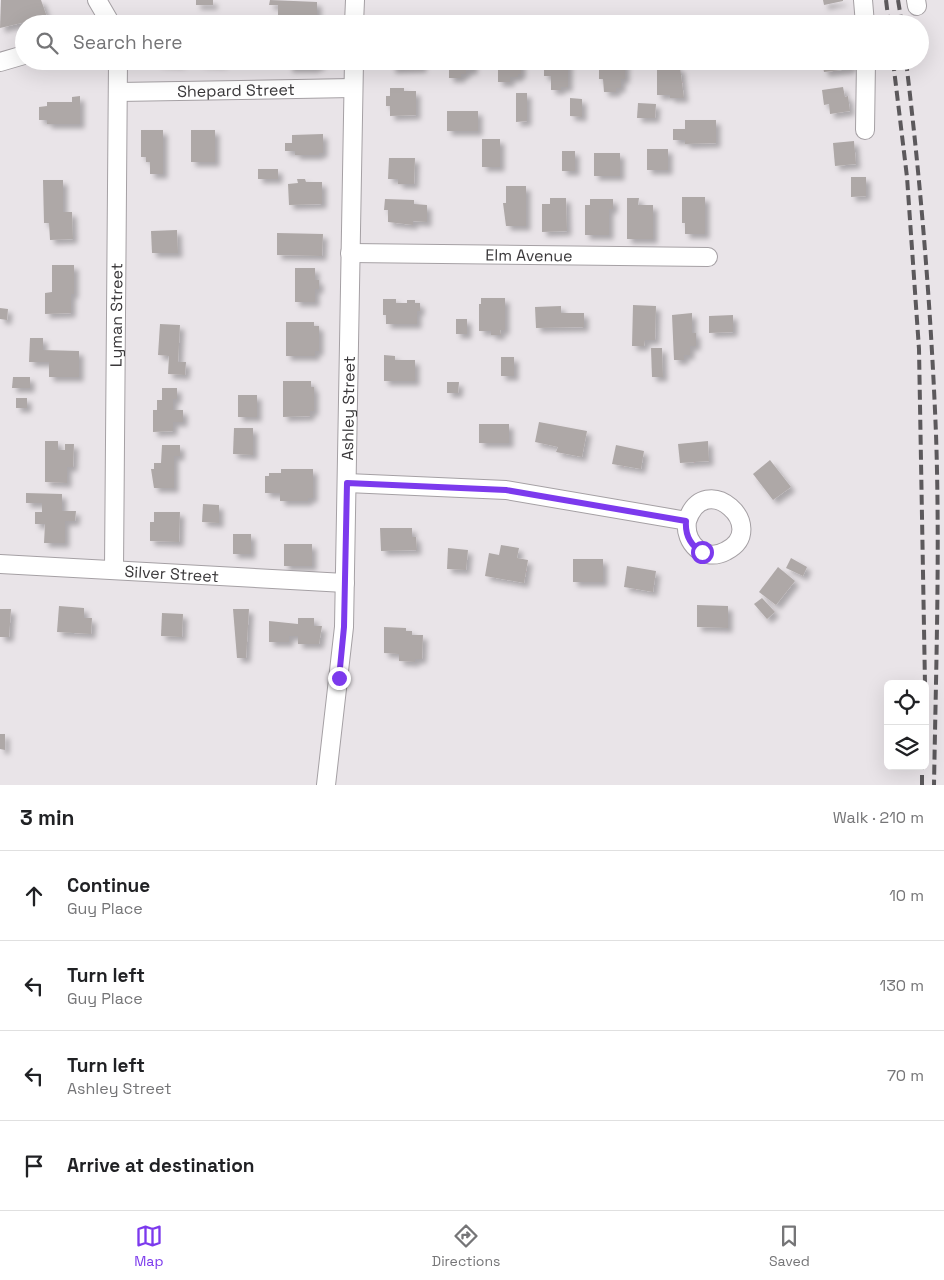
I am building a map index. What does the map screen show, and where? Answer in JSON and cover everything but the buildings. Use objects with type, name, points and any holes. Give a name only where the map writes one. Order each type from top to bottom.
[{"type":"street","points":[[96,0],[105,15]]},
{"type":"street","points":[[354,15],[355,0]]},
{"type":"street","points":[[863,0],[864,15]]},
{"type":"street","points":[[0,62],[15,58]]},
{"type":"street","name":"Lyman Street","points":[[114,570],[118,70]]},
{"type":"street","name":"Ashley Street","points":[[326,785],[344,627],[354,70]]},
{"type":"street","points":[[865,130],[866,70]]},
{"type":"street","name":"Shepard Street","points":[[118,92],[353,88]]},
{"type":"street","name":"Elm Avenue","points":[[350,252],[708,257]]},
{"type":"street","points":[[347,483],[506,490],[686,521]]},
{"type":"street","name":"Silver Street","points":[[0,564],[345,583]]},
{"type":"railway","points":[[886,0],[888,15]]},
{"type":"railway","points":[[898,0],[900,15]]},
{"type":"railway","points":[[894,70],[907,177],[919,349],[925,680]]},
{"type":"railway","points":[[907,70],[925,247],[936,434],[938,566],[934,785]]},
{"type":"railway","points":[[922,770],[922,785]]},
{"type":"route","points":[[339,678],[344,627],[347,483],[506,490],[686,521],[686,531],[690,542],[702,552]]}]
